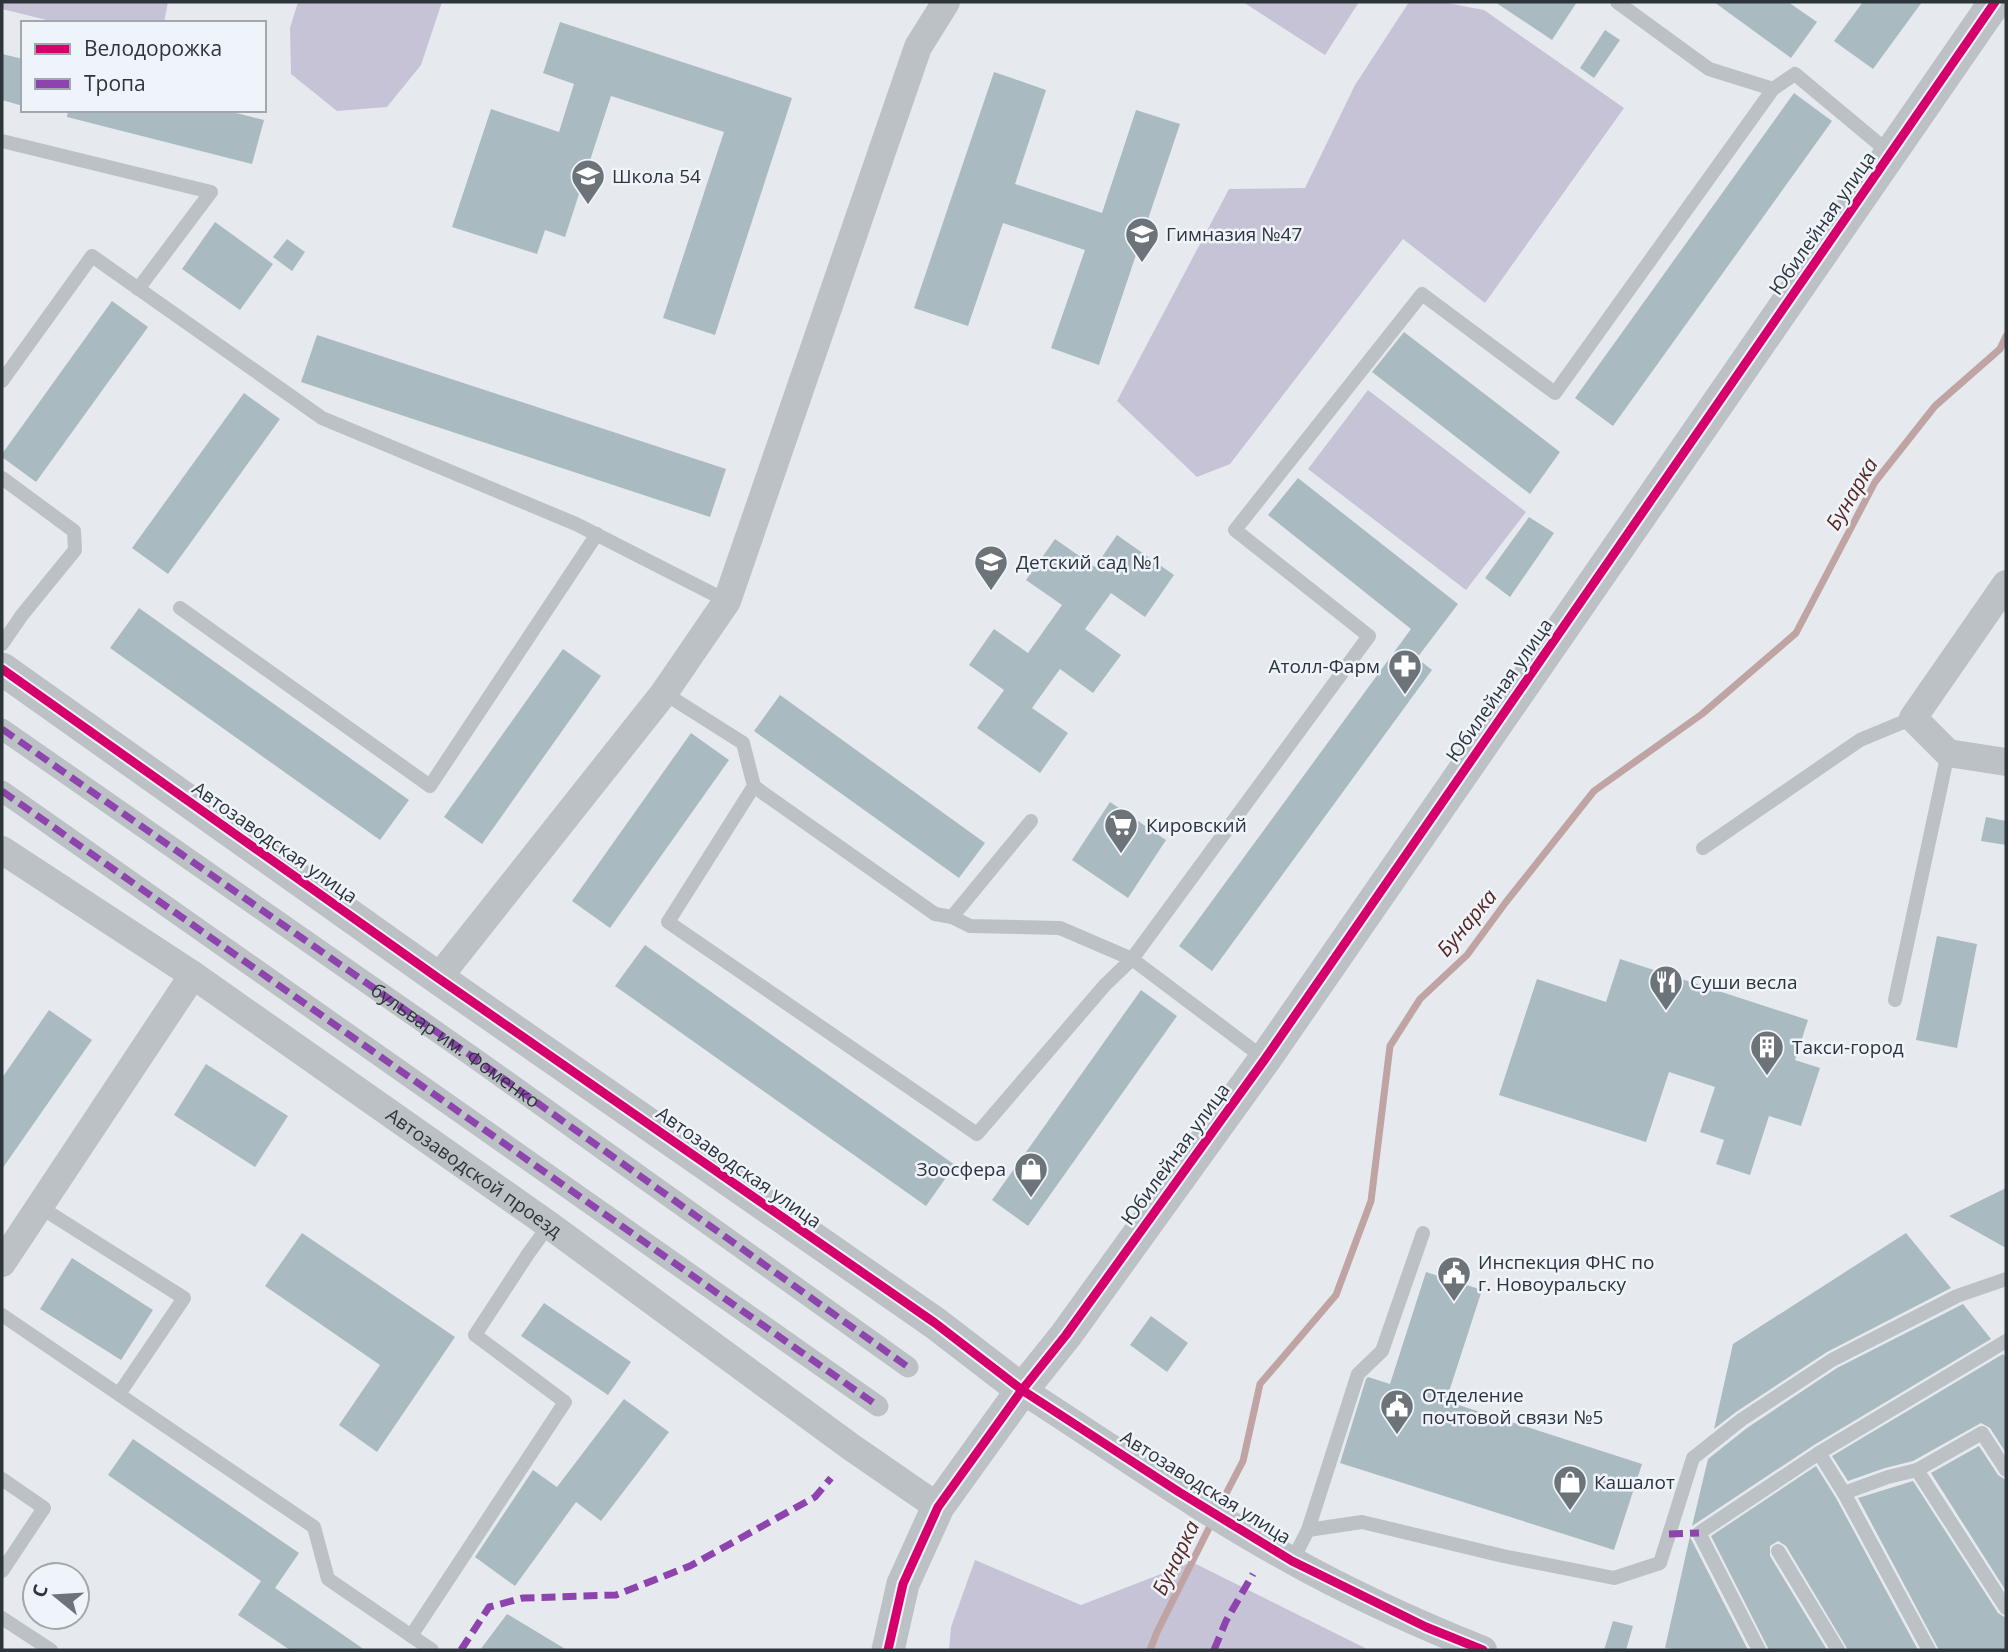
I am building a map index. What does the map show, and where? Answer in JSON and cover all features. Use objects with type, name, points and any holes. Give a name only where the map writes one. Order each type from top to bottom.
[{"type":"street","points":[[438,978],[664,692],[727,601],[918,47],[946,2]]},
{"type":"street","name":"Юбилейная улица","points":[[888,1650],[903,1584],[939,1507],[1265,1059],[1995,2]]},
{"type":"street","points":[[2006,584],[1913,718],[1948,753],[2006,762]]},
{"type":"street","name":"Автозаводская улица","points":[[2,669],[438,978],[935,1323],[1022,1390],[1179,1492],[1292,1561],[1426,1627],[1483,1650]]},
{"type":"street","name":"бульвар им. Фоменко","points":[[2,729],[473,1057],[908,1367]]},
{"type":"street","points":[[2,792],[878,1406]]},
{"type":"street","name":"Автозаводской проезд","points":[[2,850],[193,975],[549,1225],[851,1447],[939,1507]]},
{"type":"street","points":[[7,1245],[40,1207],[193,975]]},
{"type":"lane","points":[[1617,2],[1709,69],[1773,89]]},
{"type":"lane","points":[[754,786],[668,922],[977,1134],[1105,985],[1132,959],[1369,636],[1236,530],[1422,294],[1555,393],[1773,89],[1795,74],[1891,153]]},
{"type":"lane","points":[[2,141],[211,192],[138,289]]},
{"type":"lane","points":[[2,381],[92,256],[322,418],[576,524],[727,601]]},
{"type":"lane","points":[[2,478],[74,531],[75,550],[2,644]]},
{"type":"lane","points":[[180,608],[430,786],[597,534]]},
{"type":"lane","points":[[664,692],[743,743],[754,786],[935,914],[952,917],[970,926],[1060,928],[1132,959],[1265,1059]]},
{"type":"lane","points":[[1703,848],[1860,740],[1913,718]]},
{"type":"lane","points":[[1895,1000],[1948,753]]},
{"type":"lane","points":[[952,917],[1031,821]]},
{"type":"lane","points":[[40,1207],[184,1298],[119,1394]]},
{"type":"lane","points":[[411,1636],[565,1402],[475,1335],[549,1225]]},
{"type":"lane","points":[[1292,1561],[1308,1530],[1358,1374],[1382,1351],[1423,1233]]},
{"type":"lane","points":[[1308,1530],[1362,1522],[1503,1556],[1614,1578],[1660,1563],[1693,1458],[1741,1420],[1832,1360],[1957,1296],[2005,1284]]},
{"type":"lane","points":[[2,1315],[314,1527],[328,1579],[432,1650]]},
{"type":"lane","points":[[1759,1650],[1699,1533],[1819,1453],[2006,1341]]},
{"type":"lane","points":[[1844,1493],[1888,1477],[1917,1471],[1982,1433],[2006,1470]]},
{"type":"lane","points":[[1819,1453],[1844,1493],[1928,1650]]},
{"type":"lane","points":[[1917,1471],[2006,1608]]},
{"type":"lane","points":[[2,1479],[44,1508],[2,1571]]},
{"type":"lane","points":[[1778,1551],[1838,1650]]},
{"type":"lane","points":[[2,1618],[51,1650]]},
{"type":"shaded area","points":[[2,2],[168,2],[164,21],[51,21],[2,9]]},
{"type":"shaded area","points":[[298,2],[442,2],[421,65],[387,107],[337,111],[291,74],[290,28]]},
{"type":"shaded area","points":[[1243,2],[1359,2],[1325,55]]},
{"type":"shaded area","points":[[1409,2],[1442,2],[1484,10],[1624,108],[1485,303],[1403,239],[1230,464],[1197,477],[1117,401],[1229,189],[1305,188],[1355,85]]},
{"type":"shaded area","points":[[1368,390],[1526,512],[1466,590],[1308,469]]},
{"type":"shaded area","points":[[975,1560],[1081,1605],[1192,1562],[1369,1650],[949,1650],[951,1627]]},
{"type":"building","points":[[1495,2],[1577,2],[1552,40]]},
{"type":"building","points":[[1714,2],[1788,2],[1817,22],[1791,58]]},
{"type":"building","points":[[1863,2],[1922,2],[1873,69],[1834,41]]},
{"type":"building","points":[[560,22],[792,98],[715,335],[663,318],[724,132],[611,96],[565,237],[545,230],[537,254],[452,227],[491,109],[559,132],[574,84],[543,73]]},
{"type":"building","points":[[1605,30],[1620,40],[1594,78],[1580,68]]},
{"type":"building","points":[[2,54],[21,59],[21,105],[2,100]]},
{"type":"building","points":[[994,72],[1046,90],[1015,184],[1102,213],[1136,110],[1180,124],[1099,365],[1051,348],[1085,250],[1003,223],[968,326],[914,308]]},
{"type":"building","points":[[1794,93],[1832,121],[1613,426],[1575,398]]},
{"type":"building","points":[[68,112],[232,112],[264,120],[252,164],[67,117]]},
{"type":"building","points":[[215,222],[273,264],[240,310],[182,269]]},
{"type":"building","points":[[287,239],[305,252],[292,271],[273,257]]},
{"type":"building","points":[[112,301],[148,327],[36,482],[2,457],[2,454]]},
{"type":"building","points":[[1404,332],[1560,452],[1530,494],[1372,372]]},
{"type":"building","points":[[317,335],[726,469],[710,517],[301,382]]},
{"type":"building","points":[[244,393],[280,419],[168,574],[132,548]]},
{"type":"building","points":[[1298,478],[1458,604],[1417,658],[1432,670],[1212,971],[1179,946],[1411,629],[1268,515]]},
{"type":"building","points":[[1529,517],[1554,533],[1510,597],[1485,578]]},
{"type":"building","points":[[1117,535],[1174,575],[1145,617],[1111,593],[1085,629],[1121,655],[1093,693],[1060,669],[1032,708],[1068,733],[1040,773],[977,728],[1004,690],[969,665],[994,629],[1028,653],[1062,605],[1026,580],[1055,539],[1095,567]]},
{"type":"building","points":[[139,608],[409,800],[380,840],[110,648]]},
{"type":"building","points":[[563,649],[601,676],[482,844],[444,817]]},
{"type":"building","points":[[780,695],[985,843],[959,878],[754,731]]},
{"type":"building","points":[[691,733],[729,760],[610,928],[572,901]]},
{"type":"building","points":[[1110,802],[1166,840],[1128,898],[1072,860]]},
{"type":"building","points":[[1986,817],[2006,821],[2006,845],[1981,841]]},
{"type":"building","points":[[1937,936],[1977,944],[1957,1048],[1916,1040]]},
{"type":"building","points":[[645,945],[955,1165],[926,1206],[615,986]]},
{"type":"building","points":[[1620,959],[1808,1020],[1795,1060],[1820,1068],[1801,1126],[1769,1116],[1750,1175],[1716,1164],[1724,1140],[1700,1132],[1715,1087],[1669,1072],[1646,1142],[1499,1095],[1537,979],[1606,1002]]},
{"type":"building","points":[[1141,990],[1177,1016],[1028,1226],[992,1200]]},
{"type":"building","points":[[49,1010],[92,1040],[2,1169],[2,1078]]},
{"type":"building","points":[[206,1064],[288,1116],[255,1167],[174,1115]]},
{"type":"building","points":[[2006,1188],[2006,1248],[1949,1216]]},
{"type":"building","points":[[302,1233],[455,1337],[377,1452],[339,1425],[380,1365],[265,1286]]},
{"type":"building","points":[[1906,1233],[1951,1288],[1827,1352],[1714,1429],[1733,1344]]},
{"type":"building","points":[[72,1258],[153,1310],[121,1360],[40,1309]]},
{"type":"building","points":[[1426,1272],[1482,1290],[1446,1401],[1642,1464],[1614,1550],[1340,1463],[1366,1379],[1368,1377],[1390,1384]]},
{"type":"building","points":[[544,1303],[631,1362],[608,1395],[521,1336]]},
{"type":"building","points":[[1963,1304],[1991,1339],[1814,1445],[1692,1526],[1708,1459],[1747,1428],[1837,1368]]},
{"type":"building","points":[[1151,1316],[1188,1343],[1167,1372],[1130,1345]]},
{"type":"building","points":[[2003,1354],[2006,1358],[2006,1453],[1990,1428],[1981,1423],[1913,1461],[1848,1481],[1832,1456]]},
{"type":"building","points":[[624,1399],[669,1432],[601,1521],[576,1502],[515,1586],[475,1557],[533,1470],[557,1487]]},
{"type":"building","points":[[133,1439],[299,1553],[275,1588],[365,1650],[290,1650],[238,1615],[261,1581],[108,1475]]},
{"type":"building","points":[[1979,1446],[1998,1475],[2006,1480],[2006,1591],[1931,1473]]},
{"type":"building","points":[[1816,1466],[1918,1650],[1848,1650],[1786,1546],[1778,1541],[1770,1546],[1770,1556],[1827,1650],[1769,1650],[1711,1536]]},
{"type":"building","points":[[1913,1481],[1998,1613],[2006,1618],[2006,1650],[1939,1650],[1858,1498]]},
{"type":"building","points":[[1690,1536],[1748,1650],[1665,1648]]},
{"type":"building","points":[[507,1614],[567,1650],[480,1650]]},
{"type":"building","points":[[1613,1621],[1633,1626],[1626,1650],[1604,1650]]},
{"type":"waterway","name":"Бунарка","points":[[1217,1511],[1243,1461],[1260,1384],[1336,1295],[1371,1201],[1390,1046],[1420,999],[1467,955],[1594,791],[1702,714],[1796,633],[1875,482],[1935,406],[2000,349],[2006,336]]},
{"type":"waterway","name":"Бунарка","points":[[1150,1650],[1212,1522]]},
{"type":"marked path","points":[[2,729],[473,1057],[908,1367]]},
{"type":"marked path","points":[[2,791],[878,1406]]},
{"type":"marked path","points":[[461,1650],[489,1607],[523,1598],[616,1595],[690,1566],[815,1497],[831,1478]]},
{"type":"marked path","points":[[1669,1534],[1699,1533]]},
{"type":"marked path","points":[[1214,1650],[1226,1621],[1253,1574]]},
{"type":"cycle path","points":[[888,1650],[903,1584],[938,1507],[1265,1059],[1995,2]]},
{"type":"cycle path","points":[[2,669],[438,978],[935,1323],[1022,1390],[1179,1492],[1292,1561],[1426,1627],[1483,1650]]},
{"type":"place","name":"Школа 54","points":[[588,206]]},
{"type":"place","name":"Гимназия №47","points":[[1142,264]]},
{"type":"place","name":"Детский сад №1","points":[[991,592]]},
{"type":"place","name":"Атолл-Фарм","points":[[1405,696]]},
{"type":"place","name":"Кировский","points":[[1121,855]]},
{"type":"place","name":"Суши весла","points":[[1666,1012]]},
{"type":"place","name":"Такси-город","points":[[1767,1077]]},
{"type":"place","name":"Зоосфера","points":[[1031,1199]]},
{"type":"place","name":"Инспекция ФНС по г. Новоуральску","points":[[1454,1303]]},
{"type":"place","name":"Отделение почтовой связи №5","points":[[1397,1436]]},
{"type":"place","name":"Кашалот","points":[[1570,1512]]}]
